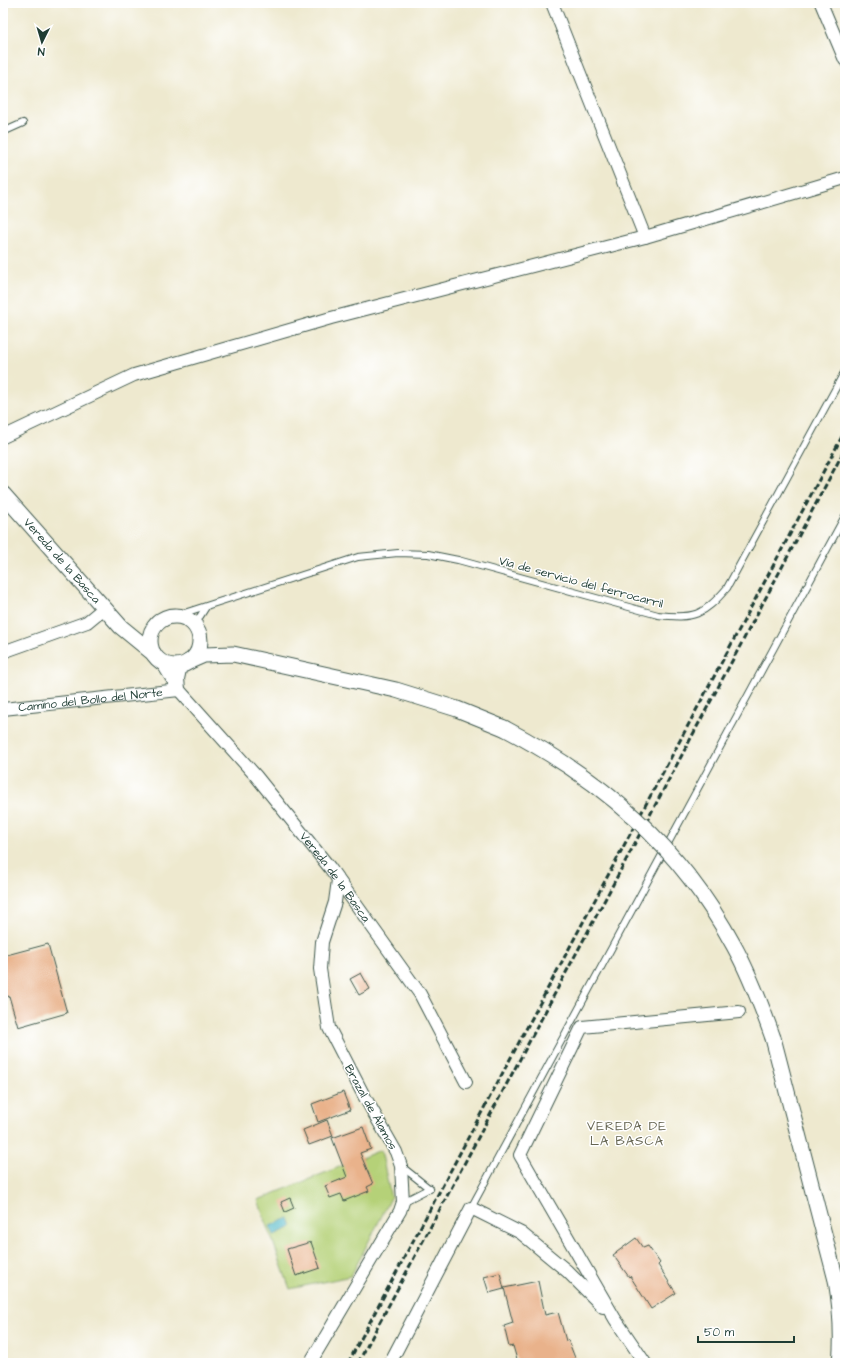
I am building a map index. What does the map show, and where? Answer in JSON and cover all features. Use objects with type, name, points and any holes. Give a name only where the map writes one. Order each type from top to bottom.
[{"type":"street","points":[[552,3],[645,237]]},
{"type":"street","points":[[821,3],[845,60]]},
{"type":"street","points":[[3,437],[134,375],[330,318],[645,237],[845,178]]},
{"type":"street","name":"Vereda de la Basca","points":[[3,494],[121,627],[158,658],[179,690],[256,776],[330,868],[420,994],[466,1082]]},
{"type":"street","points":[[3,652],[87,622],[104,608]]},
{"type":"street","points":[[121,627],[139,630],[157,624],[165,618],[175,616],[186,618],[213,645],[233,654],[396,690],[457,709],[504,728],[565,762],[609,794],[640,821],[673,858],[702,894],[734,946],[760,1002],[773,1038],[836,1280],[841,1310],[842,1332],[840,1363]]},
{"type":"street","points":[[157,624],[150,639],[158,658],[174,666],[184,664],[204,655],[233,654]]},
{"type":"street","points":[[179,690],[178,679],[184,664],[193,658],[200,646],[198,631]]},
{"type":"street","name":"Camino del Bollo del Norte","points":[[3,709],[179,690]]},
{"type":"street","name":"Brazal de Álamos","points":[[310,1363],[400,1211],[403,1202],[402,1166],[386,1131],[363,1094],[329,1028],[320,969],[322,942],[335,902],[338,880]]},
{"type":"street","points":[[646,1363],[615,1319],[520,1155],[582,1027],[739,1012]]},
{"type":"street","points":[[390,1363],[471,1208],[521,1233],[567,1271],[615,1319]]},
{"type":"lane","points":[[3,132],[23,122]]},
{"type":"lane","name":"Vía de servicio del ferrocarril","points":[[175,616],[206,607],[298,575],[358,557],[398,553],[428,554],[458,560],[658,615],[678,618],[696,615],[712,606],[727,588],[845,371]]},
{"type":"lane","points":[[471,1208],[845,516]]},
{"type":"lane","points":[[198,631],[199,618],[206,607]]},
{"type":"lane","points":[[402,1166],[430,1189],[403,1202]]},
{"type":"green space","points":[[381,1150],[391,1198],[351,1276],[290,1289],[258,1200]]},
{"type":"water","points":[[289,1218],[292,1227],[274,1235],[270,1226]]},
{"type":"building","points":[[48,944],[67,1013],[18,1027],[9,996],[3,998],[3,956]]},
{"type":"building","points":[[361,973],[370,989],[359,995],[350,979]]},
{"type":"building","points":[[343,1092],[350,1110],[318,1122],[312,1104]]},
{"type":"building","points":[[327,1120],[333,1136],[309,1145],[303,1130]]},
{"type":"building","points":[[363,1127],[371,1149],[360,1153],[373,1184],[367,1187],[369,1191],[344,1201],[341,1194],[330,1198],[325,1186],[347,1177],[332,1138]]},
{"type":"building","points":[[290,1198],[294,1208],[285,1212],[281,1202]]},
{"type":"building","points":[[636,1238],[643,1248],[648,1246],[660,1263],[658,1265],[676,1293],[651,1309],[630,1276],[629,1277],[613,1255]]},
{"type":"building","points":[[311,1242],[320,1268],[296,1276],[287,1249]]},
{"type":"building","points":[[500,1273],[504,1289],[489,1293],[484,1277]]},
{"type":"building","points":[[538,1281],[545,1315],[558,1312],[566,1341],[568,1340],[577,1363],[555,1363],[553,1359],[541,1363],[518,1363],[513,1346],[509,1347],[504,1326],[513,1323],[504,1288]]},
{"type":"railway","points":[[348,1363],[845,431]]},
{"type":"railway","points":[[358,1363],[845,449]]},
{"type":"district","name":"VEREDA DE LA BASCA","points":[[627,1132]]}]
